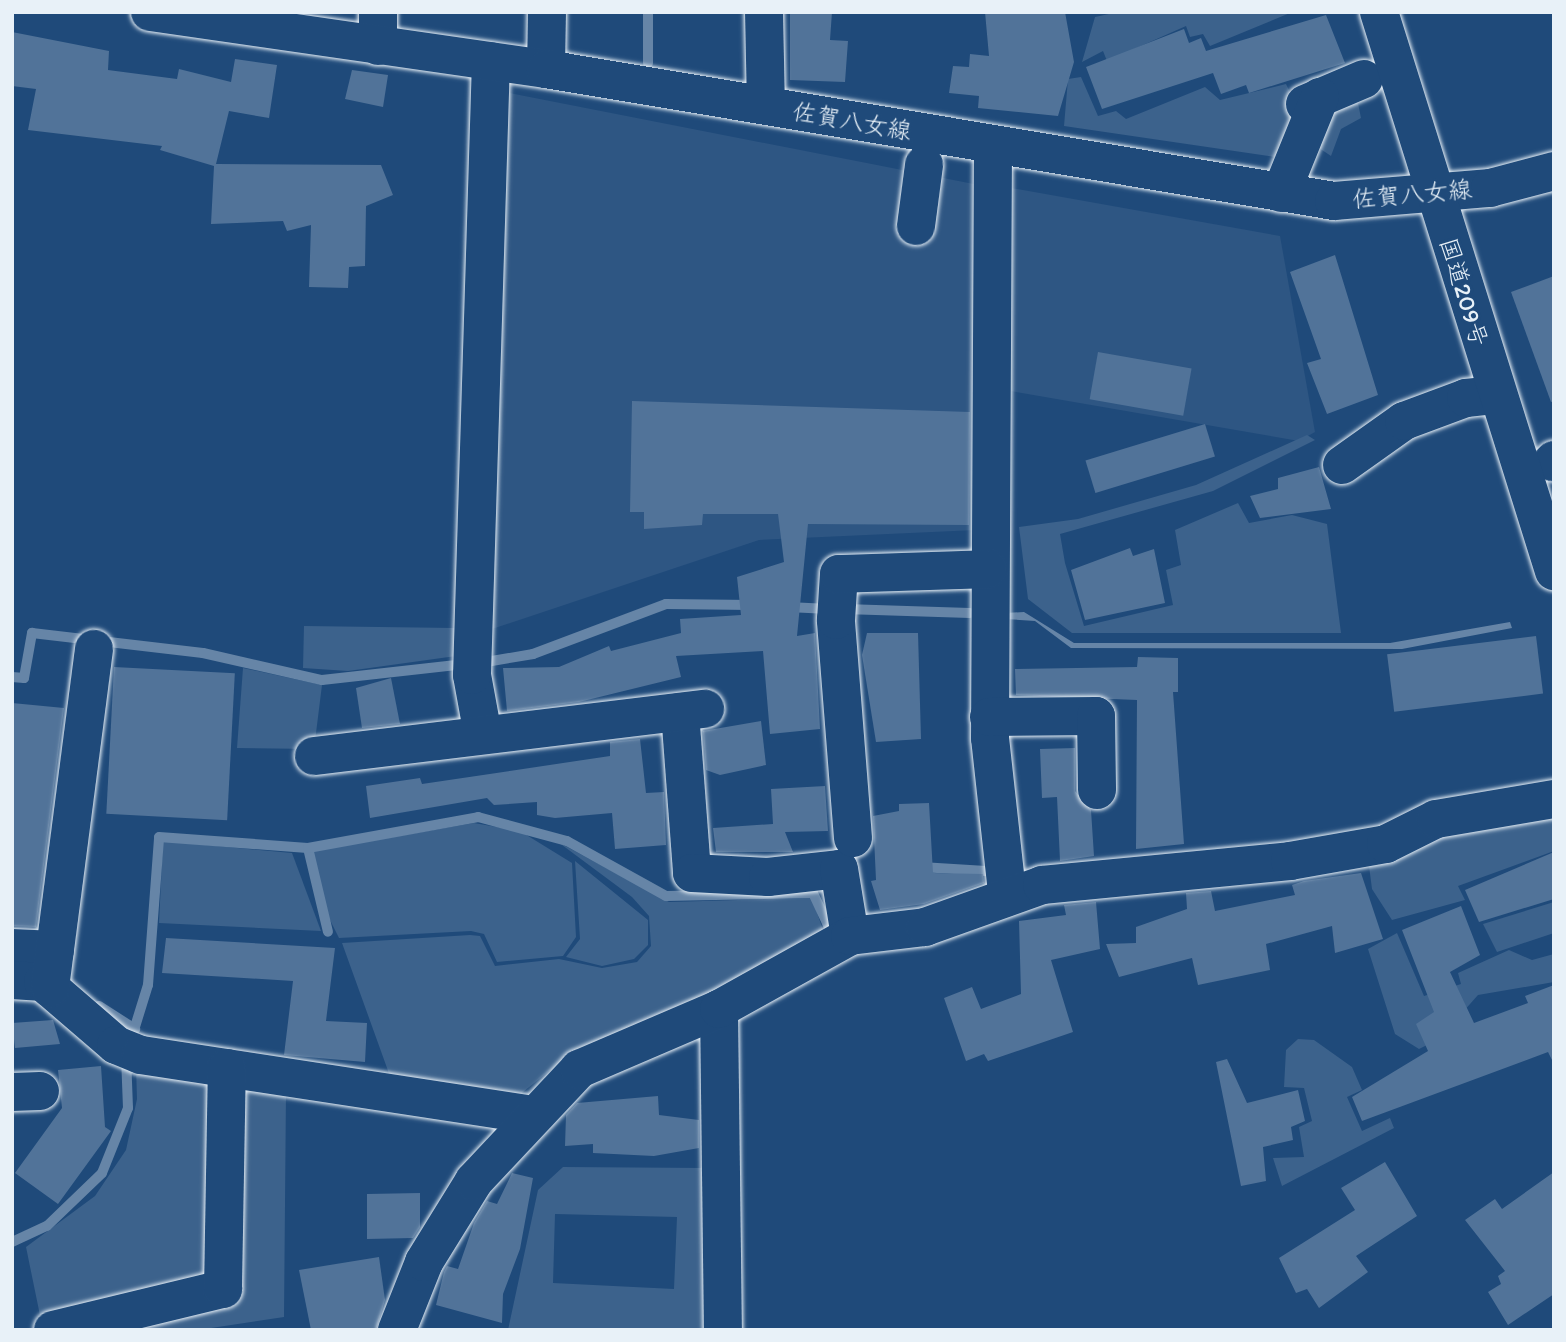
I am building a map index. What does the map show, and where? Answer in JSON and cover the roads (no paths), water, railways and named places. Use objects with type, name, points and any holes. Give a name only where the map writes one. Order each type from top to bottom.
[{"type":"main road","name":"佐賀八女線","points":[[150,12],[378,29],[491,61],[766,105],[993,147],[1334,201],[1434,194],[1554,172]]},
{"type":"main road","points":[[546,69],[547,12]]},
{"type":"main road","points":[[764,12],[766,105]]},
{"type":"main road","name":"国道209号","points":[[1379,12],[1496,395],[1554,571]]},
{"type":"main road","points":[[483,736],[472,675],[491,61]]},
{"type":"main road","points":[[1281,193],[1312,101],[1364,79]]},
{"type":"main road","points":[[993,147],[989,718],[1007,893]]},
{"type":"main road","points":[[916,226],[924,164]]},
{"type":"main road","points":[[1342,465],[1404,422],[1466,398],[1496,395]]},
{"type":"main road","points":[[853,838],[836,620],[839,575],[988,569]]},
{"type":"main road","points":[[50,988],[94,649]]},
{"type":"main road","points":[[314,756],[693,710],[692,873],[768,877],[839,869],[850,936]]},
{"type":"main road","points":[[989,718],[1096,716],[1097,790]]},
{"type":"main road","points":[[397,1330],[424,1262],[474,1181],[579,1069],[719,1009],[850,936],[925,927],[1007,893],[1290,861],[1386,844],[1436,819],[1554,799]]},
{"type":"main road","points":[[12,948],[55,950]]},
{"type":"main road","points":[[12,980],[50,988],[116,1045],[227,1068],[534,1115]]},
{"type":"main road","points":[[719,1009],[723,1330]]},
{"type":"main road","points":[[53,1330],[223,1290],[227,1068]]},
{"type":"waterway","points":[[648,12],[648,63]]},
{"type":"waterway","points":[[480,663],[533,654],[666,604],[752,605]]},
{"type":"waterway","points":[[788,607],[829,609]]},
{"type":"waterway","points":[[844,609],[970,613]]},
{"type":"waterway","points":[[12,677],[24,678],[32,633],[203,653],[322,680],[465,664]]},
{"type":"waterway","points":[[130,1043],[148,985],[159,837],[308,848],[478,817],[567,841],[666,896],[813,893],[829,927]]},
{"type":"waterway","points":[[308,848],[328,932]]},
{"type":"waterway","points":[[921,867],[986,871]]},
{"type":"waterway","points":[[99,1006],[135,1029]]},
{"type":"waterway","points":[[12,1242],[47,1226],[102,1173],[128,1108],[126,1057]]}]
